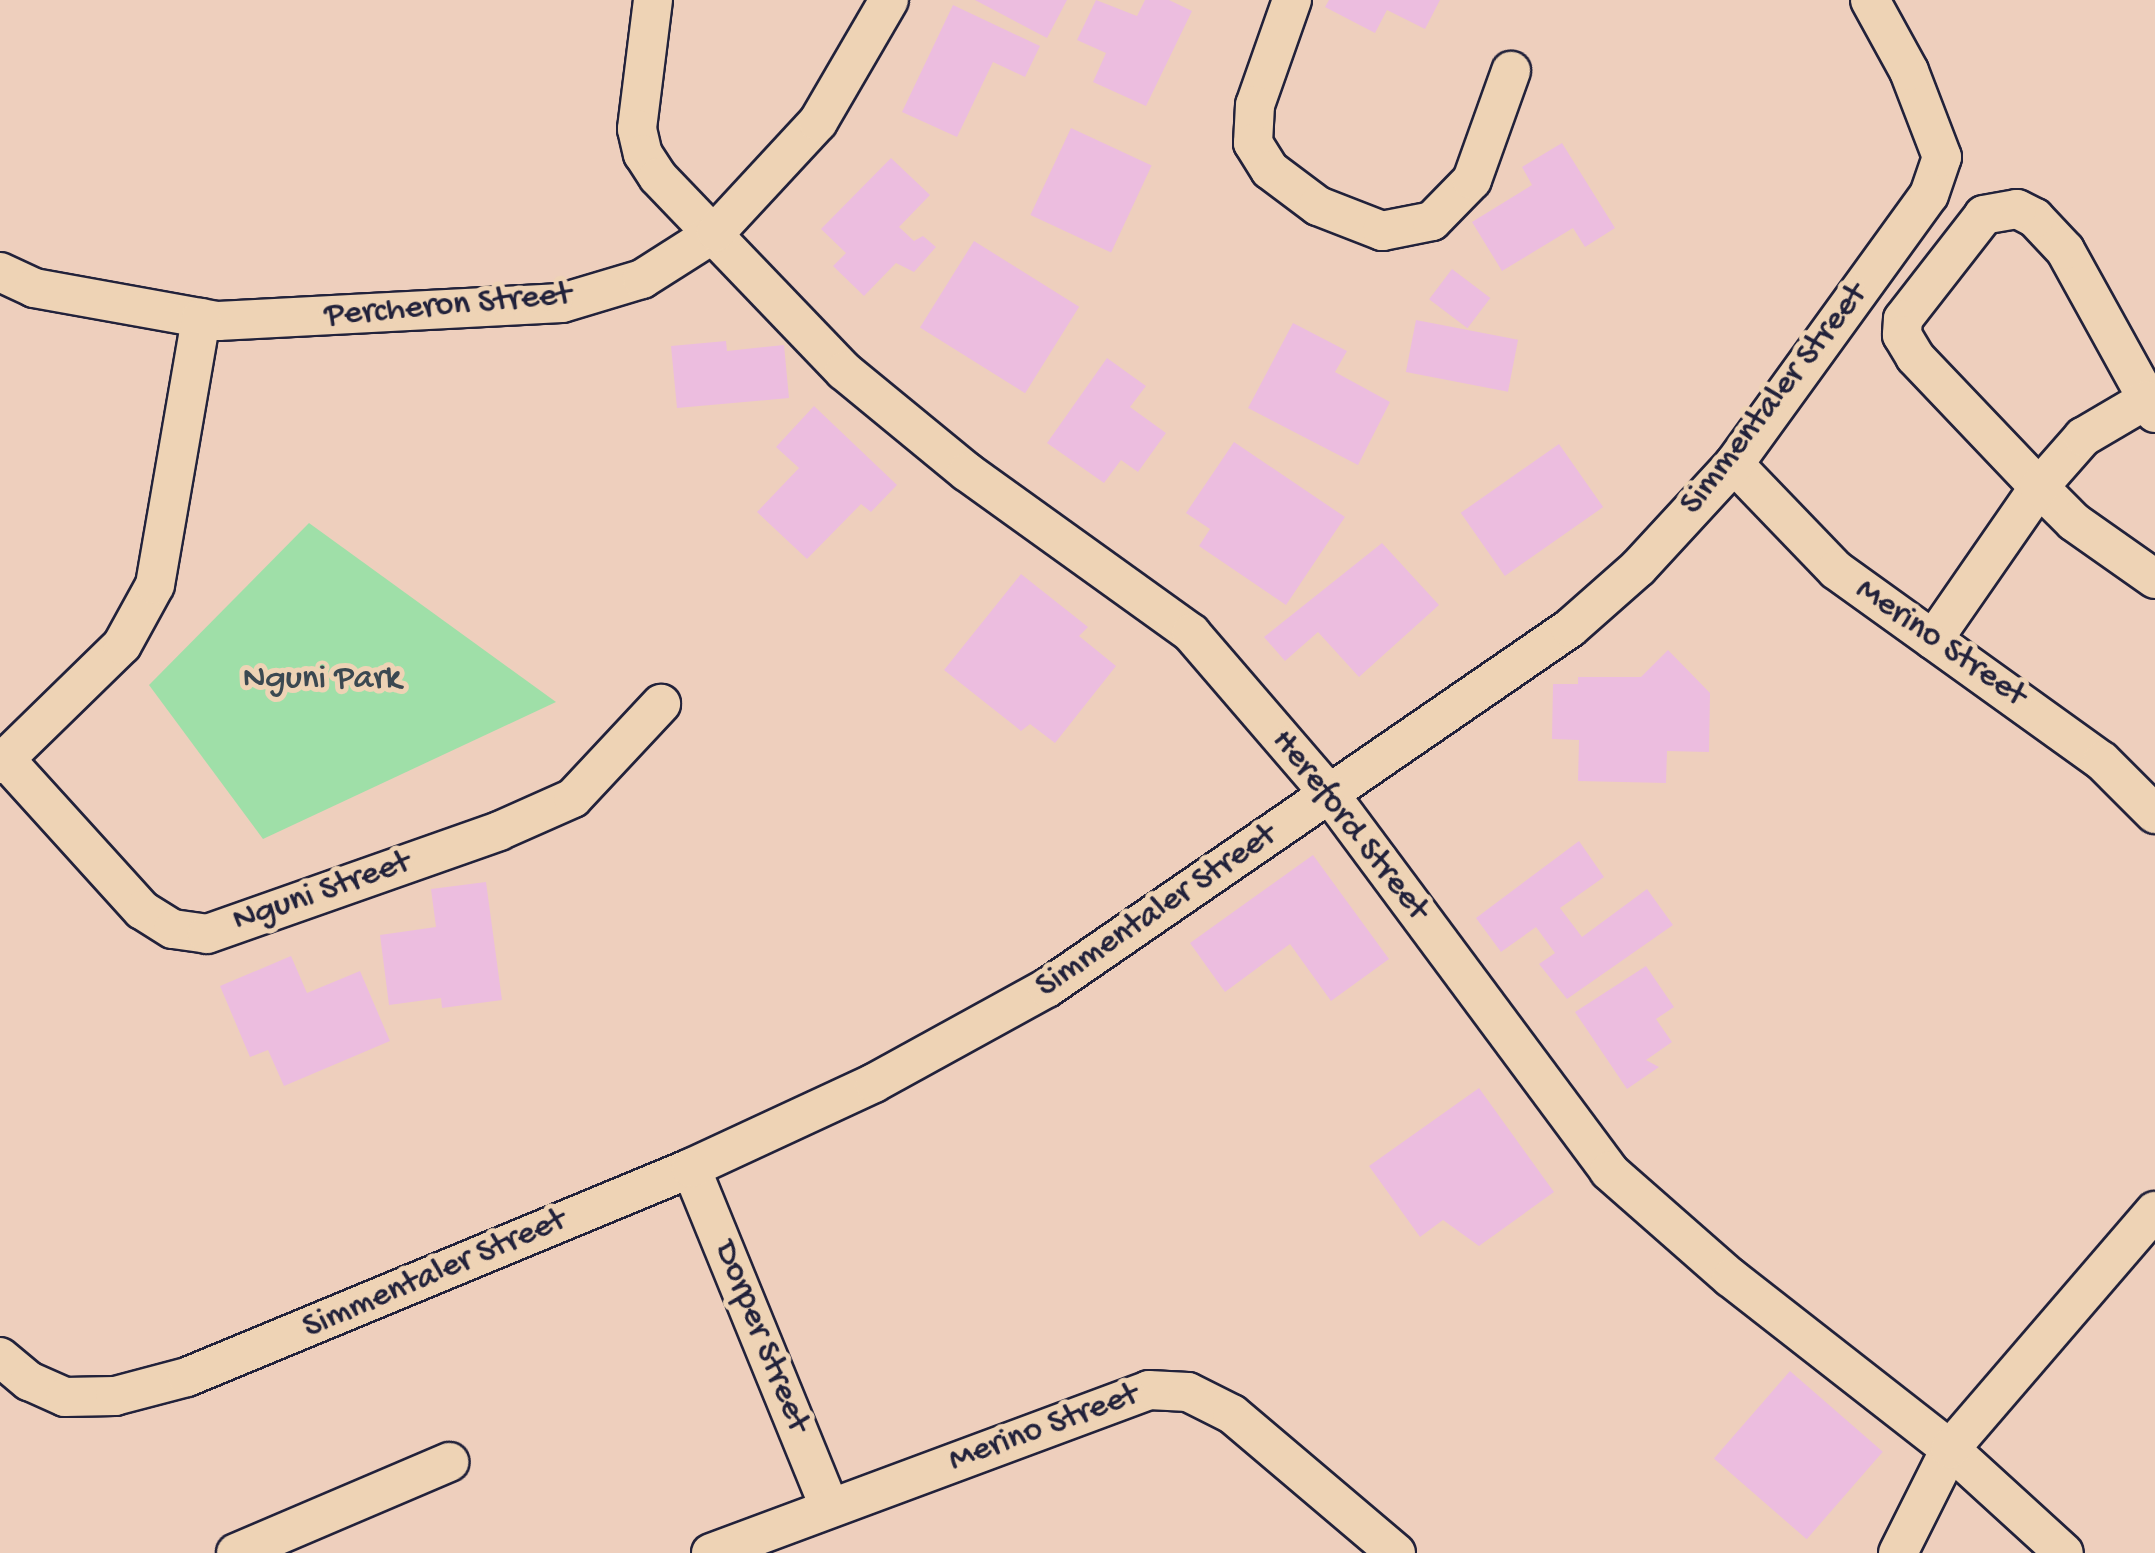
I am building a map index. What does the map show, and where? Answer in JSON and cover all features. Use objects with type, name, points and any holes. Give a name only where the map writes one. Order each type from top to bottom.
[{"type":"street","name":"Hereford Street","points":[[652,0],[637,105],[643,154],[844,371],[967,472],[1192,633],[1331,796],[1609,1171],[1731,1278],[1950,1449],[2064,1553]]},
{"type":"street","name":"Percheron Street","points":[[0,272],[34,288],[202,318],[562,304],[642,278],[716,232],[818,122],[889,0]]},
{"type":"street","points":[[1292,0],[1255,104],[1252,143],[1270,170],[1318,206],[1382,231],[1432,221],[1472,180],[1511,71]]},
{"type":"street","name":"Simmentaler Street","points":[[0,1357],[29,1381],[65,1397],[115,1396],[169,1382],[691,1168],[874,1083],[1047,988],[1570,628],[1638,568],[1734,464],[1929,195],[1942,157],[1909,71],[1870,0]]},
{"type":"street","points":[[1933,640],[2038,486],[2083,437],[2150,406],[2065,250],[2036,218],[2016,209],[1984,215],[1922,288],[1903,318],[1902,336],[2038,486],[2074,522],[2155,579]]},
{"type":"street","points":[[3,761],[122,645],[155,585],[202,318]]},
{"type":"street","name":"Merino Street","points":[[1734,464],[1836,570],[2102,761],[2155,814]]},
{"type":"street","name":"Nguni Street","points":[[3,761],[142,910],[173,929],[207,934],[499,832],[573,798],[660,704]]},
{"type":"street","name":"Dorper Street","points":[[691,1168],[828,1506]]},
{"type":"street","points":[[1898,1553],[1950,1449],[2155,1211]]},
{"type":"street","name":"Merino Street","points":[[711,1553],[1102,1402],[1148,1390],[1188,1392],[1232,1414],[1396,1553]]},
{"type":"street","points":[[236,1553],[449,1462]]},
{"type":"green space","name":"Nguni Park","points":[[309,523],[556,702],[263,839],[149,685]]},
{"type":"building","points":[[975,0],[1067,0],[1047,38]]},
{"type":"building","points":[[1096,0],[1137,16],[1145,0],[1169,0],[1192,11],[1146,106],[1093,82],[1106,53],[1077,40]]},
{"type":"building","points":[[1329,0],[1440,0],[1425,29],[1387,10],[1375,33],[1325,7]]},
{"type":"building","points":[[953,5],[1040,46],[1025,77],[993,62],[957,137],[902,112]]},
{"type":"building","points":[[1071,128],[1152,166],[1111,253],[1030,215]]},
{"type":"building","points":[[1562,143],[1615,228],[1585,247],[1573,228],[1502,271],[1472,222],[1532,185],[1522,167]]},
{"type":"building","points":[[891,158],[930,195],[899,227],[914,241],[923,236],[936,247],[914,272],[896,263],[864,296],[833,266],[846,253],[821,229]]},
{"type":"building","points":[[974,241],[1079,307],[1025,393],[920,328]]},
{"type":"building","points":[[1452,269],[1490,298],[1467,328],[1429,299]]},
{"type":"building","points":[[1416,320],[1518,340],[1508,392],[1406,372]]},
{"type":"building","points":[[1293,323],[1347,351],[1335,372],[1390,402],[1358,465],[1248,408]]},
{"type":"building","points":[[726,341],[727,351],[784,345],[789,398],[677,408],[671,346]]},
{"type":"building","points":[[1107,358],[1146,386],[1130,407],[1166,433],[1138,472],[1121,460],[1104,483],[1047,443]]},
{"type":"building","points":[[814,406],[897,485],[871,512],[861,504],[807,559],[757,512],[799,468],[776,447]]},
{"type":"building","points":[[1234,442],[1345,517],[1286,605],[1199,546],[1210,529],[1186,513]]},
{"type":"building","points":[[1559,444],[1603,507],[1505,576],[1461,513]]},
{"type":"building","points":[[1382,543],[1439,605],[1359,677],[1318,632],[1285,661],[1264,637]]},
{"type":"building","points":[[1021,574],[1088,627],[1079,636],[1116,666],[1055,743],[1030,724],[1021,731],[944,670]]},
{"type":"building","points":[[1668,650],[1710,693],[1709,752],[1667,751],[1666,783],[1578,781],[1579,740],[1552,739],[1553,684],[1578,684],[1578,677],[1641,677]]},
{"type":"building","points":[[1579,841],[1604,877],[1560,908],[1582,937],[1647,889],[1673,925],[1567,999],[1539,964],[1555,953],[1536,927],[1501,952],[1476,918]]},
{"type":"building","points":[[1313,855],[1389,959],[1331,1001],[1290,944],[1225,992],[1190,943]]},
{"type":"building","points":[[486,882],[502,1000],[442,1008],[441,998],[389,1005],[380,935],[436,927],[431,889]]},
{"type":"building","points":[[291,956],[307,993],[360,971],[390,1041],[284,1086],[268,1050],[250,1057],[220,986]]},
{"type":"building","points":[[1646,966],[1674,1007],[1656,1019],[1672,1042],[1646,1060],[1659,1067],[1627,1089],[1575,1012]]},
{"type":"building","points":[[1479,1088],[1554,1192],[1479,1246],[1443,1220],[1420,1237],[1369,1166]]},
{"type":"building","points":[[1790,1371],[1883,1452],[1807,1539],[1714,1459]]}]
